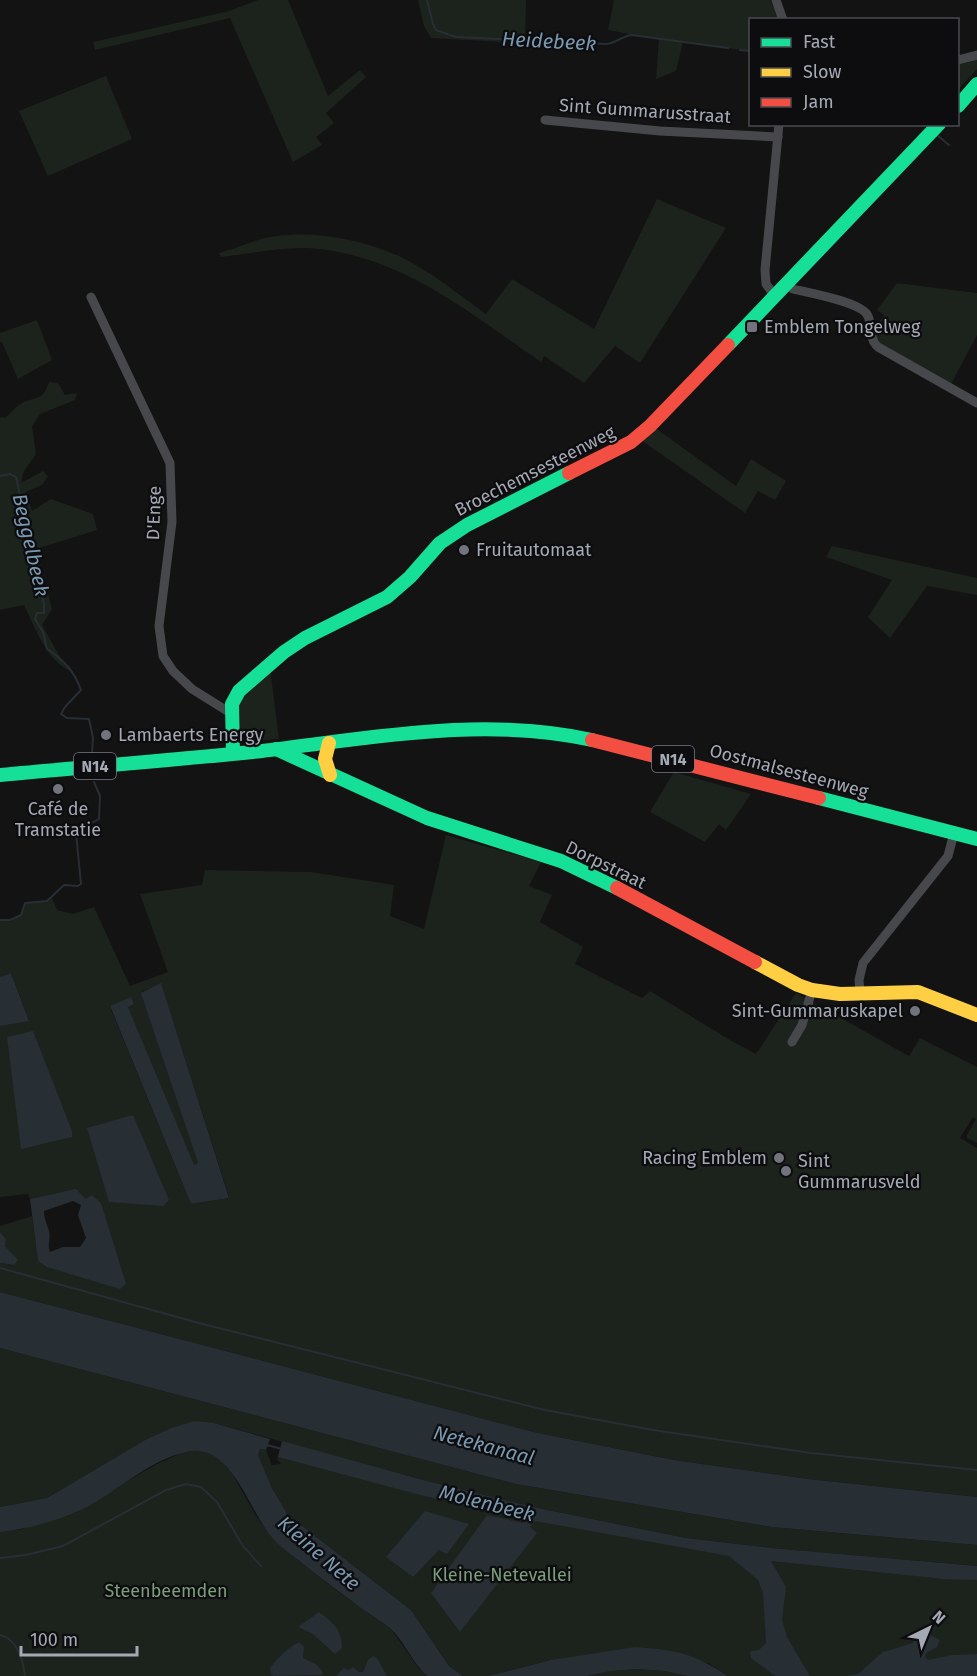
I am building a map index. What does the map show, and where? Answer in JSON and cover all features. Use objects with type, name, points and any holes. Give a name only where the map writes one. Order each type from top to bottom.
[{"type":"street","points":[[776,0],[782,18]]},
{"type":"street","points":[[959,60],[977,55]]},
{"type":"street","points":[[959,104],[977,84]]},
{"type":"street","name":"Sint Gummarusstraat","points":[[545,120],[660,131],[778,137]]},
{"type":"street","points":[[775,296],[765,284],[765,270],[779,126]]},
{"type":"street","name":"Broechemsesteenweg","points":[[233,752],[231,714],[232,704],[239,691],[284,651],[387,597],[410,577],[433,550],[466,525],[631,442],[650,426],[937,126]]},
{"type":"street","points":[[786,284],[793,289],[858,306],[867,313],[870,335],[878,347],[977,404]]},
{"type":"street","name":"D'Enge","points":[[92,297],[170,463],[172,522],[159,626],[163,656],[173,671],[192,689],[231,714]]},
{"type":"street","name":"Oostmalsesteenweg","points":[[233,752],[462,729],[532,731],[577,737],[637,750],[977,839]]},
{"type":"street","points":[[322,744],[326,772]]},
{"type":"street","name":"Dorpstraat","points":[[276,749],[427,818],[561,861],[588,873],[787,981],[812,990],[840,994],[918,992],[977,1015]]},
{"type":"street","name":"N14","points":[[0,775],[233,752]]},
{"type":"street","points":[[860,994],[859,980],[863,963],[948,856],[954,833]]},
{"type":"street","points":[[792,1042],[802,1025],[812,990]]},
{"type":"green space","points":[[258,0],[288,0],[328,96],[360,70],[366,77],[326,113],[334,123],[316,137],[322,145],[293,162],[230,18],[95,50],[93,42],[229,11]]},
{"type":"green space","points":[[418,0],[526,0],[525,43],[431,38],[424,26]]},
{"type":"green space","points":[[614,0],[770,0],[778,18],[749,18],[749,51],[683,42],[676,71],[656,79],[659,40],[608,30]]},
{"type":"green space","points":[[977,59],[977,69],[959,89],[959,64]]},
{"type":"green space","points":[[106,76],[132,139],[48,176],[19,111]]},
{"type":"green space","points":[[657,199],[726,228],[640,363],[615,346],[584,383],[544,356],[541,362],[432,288],[373,261],[308,248],[221,257],[219,253],[277,236],[329,236],[383,249],[399,256],[441,281],[486,314],[512,279],[594,329]]},
{"type":"green space","points":[[897,283],[977,293],[977,335],[950,386],[885,347],[873,337],[875,327],[884,315],[877,310]]},
{"type":"green space","points":[[37,320],[52,360],[18,379],[0,342],[0,333]]},
{"type":"green space","points":[[49,382],[58,383],[65,395],[77,393],[75,400],[40,414],[32,426],[36,454],[24,471],[21,483],[43,471],[48,476],[42,485],[26,492],[32,511],[51,499],[93,514],[97,530],[36,549],[52,609],[42,625],[60,657],[73,672],[56,661],[49,653],[24,605],[0,610],[0,417],[5,418],[21,403],[40,396],[45,392]]},
{"type":"green space","points":[[654,427],[736,486],[751,459],[786,481],[775,500],[758,491],[745,513],[641,440]]},
{"type":"green space","points":[[832,546],[977,578],[977,595],[927,586],[890,638],[868,617],[892,580],[826,557]]},
{"type":"green space","points":[[270,668],[279,739],[260,740],[244,731],[239,731],[238,705],[243,693]]},
{"type":"green space","points":[[674,772],[751,794],[726,830],[719,824],[705,842],[650,812]]},
{"type":"green space","points":[[446,835],[541,862],[529,886],[552,895],[540,922],[583,947],[575,964],[642,998],[650,991],[756,1054],[796,993],[909,1056],[920,1038],[977,1067],[977,1143],[967,1138],[976,1119],[973,1117],[960,1138],[977,1148],[977,1497],[808,1479],[674,1460],[538,1433],[0,1292],[0,1263],[14,1265],[5,1246],[6,1239],[0,1232],[0,1226],[32,1216],[38,1261],[120,1289],[86,1199],[76,1190],[30,1199],[28,1194],[0,1197],[0,1026],[29,1020],[11,973],[0,977],[0,920],[10,920],[21,915],[25,903],[47,901],[52,898],[57,910],[73,914],[94,907],[130,986],[168,972],[140,894],[202,885],[205,870],[311,872],[394,885],[390,916],[424,929]],"holes":[[[161,984],[229,1198],[191,1204],[110,1007],[134,1004],[128,1007],[193,1166],[198,1163],[142,992]]]},
{"type":"green space","points":[[0,1348],[516,1484],[772,1527],[977,1545],[977,1566],[686,1538],[538,1508],[427,1481],[214,1423],[171,1428],[145,1440],[47,1498],[0,1507]]},
{"type":"green space","name":"Steenbeemden","points":[[201,1449],[217,1456],[232,1473],[256,1516],[271,1536],[336,1590],[391,1629],[419,1669],[427,1676],[0,1676],[0,1532],[23,1529],[120,1485],[157,1464],[184,1452]]},
{"type":"green space","name":"Kleine-Netevallei","points":[[260,1449],[266,1450],[272,1465],[281,1464],[277,1459],[280,1449],[686,1544],[977,1572],[977,1676],[728,1676],[708,1663],[551,1660],[488,1676],[463,1676],[449,1666],[411,1610],[288,1515],[272,1488],[258,1455]]},
{"type":"green space","points":[[637,1669],[665,1671],[687,1676],[587,1676],[610,1671]]},
{"type":"water","points":[[11,973],[29,1021],[0,1026],[0,977]]},
{"type":"water","points":[[161,983],[229,1198],[191,1204],[110,1006],[131,997],[134,1004],[128,1007],[194,1165],[198,1163],[141,993]]},
{"type":"water","points":[[33,1031],[72,1131],[72,1137],[21,1149],[7,1037]]},
{"type":"water","points":[[133,1115],[169,1200],[163,1206],[109,1202],[87,1128]]},
{"type":"water","points":[[76,1189],[86,1199],[92,1195],[101,1203],[126,1284],[120,1289],[47,1267],[38,1261],[30,1199]],"holes":[[[73,1201],[81,1205],[78,1215],[86,1238],[80,1247],[63,1247],[50,1252],[44,1211]]]},
{"type":"water","points":[[0,1232],[6,1239],[5,1246],[18,1260],[14,1265],[0,1263]]},
{"type":"water","name":"Netekanaal","points":[[0,1292],[538,1433],[674,1460],[808,1479],[977,1497],[977,1545],[772,1527],[516,1484],[0,1348]]},
{"type":"water","name":"Kleine Nete","points":[[194,1421],[214,1423],[270,1439],[266,1450],[260,1449],[258,1455],[272,1488],[288,1515],[411,1610],[449,1666],[463,1676],[427,1676],[391,1629],[277,1542],[269,1534],[236,1478],[226,1466],[214,1456],[201,1451],[186,1452],[158,1462],[83,1509],[42,1524],[0,1532],[0,1507],[47,1498],[145,1440]]},
{"type":"water","points":[[282,1441],[427,1481],[538,1508],[686,1538],[977,1566],[977,1580],[944,1579],[771,1561],[786,1587],[782,1620],[787,1637],[810,1676],[775,1676],[751,1658],[750,1654],[751,1651],[759,1650],[766,1643],[763,1593],[758,1580],[729,1556],[535,1521],[530,1527],[537,1533],[460,1632],[431,1593],[487,1515],[523,1523],[525,1519],[420,1495],[278,1457]]},
{"type":"water","points":[[425,1511],[469,1524],[447,1554],[439,1550],[413,1577],[386,1557]]},
{"type":"water","points":[[319,1612],[332,1623],[342,1641],[342,1648],[335,1654],[313,1634],[298,1627]]},
{"type":"water","points":[[919,1630],[940,1640],[937,1647],[926,1653],[928,1660],[952,1655],[977,1654],[977,1676],[847,1676],[858,1674],[883,1652],[913,1643]]},
{"type":"water","points":[[299,1642],[304,1647],[303,1658],[316,1664],[323,1672],[322,1675],[273,1676],[270,1668]]},
{"type":"water","points":[[635,1647],[684,1654],[728,1676],[687,1676],[665,1671],[637,1669],[587,1676],[488,1676],[551,1660]]},
{"type":"water","points":[[373,1656],[377,1658],[387,1676],[336,1676],[344,1668],[349,1670],[353,1667],[363,1672],[368,1660]]},
{"type":"waterway","name":"Heidebeek","points":[[427,0],[436,30],[456,37],[606,44],[632,35],[728,48]]},
{"type":"waterway","name":"Heidebeek","points":[[740,50],[749,51]]},
{"type":"waterway","name":"Heidebeek","points":[[937,135],[949,145]]},
{"type":"waterway","name":"Beggelbeek","points":[[0,476],[10,474],[16,477],[44,604],[44,613],[37,613],[35,619],[43,632],[47,649],[68,666],[81,690],[61,714],[67,718],[89,719],[93,738],[92,753]]},
{"type":"waterway","name":"Beggelbeek","points":[[0,920],[10,920],[21,915],[25,903],[47,901],[64,885],[78,886],[81,884],[76,833],[99,819],[100,796],[94,782]]},
{"type":"waterway","points":[[0,1268],[199,1323],[545,1410],[653,1430],[811,1453],[977,1470]]},
{"type":"waterway","name":"Molenbeek","points":[[267,1445],[282,1449]]},
{"type":"waterway","points":[[0,1558],[26,1555],[63,1546],[166,1490],[186,1484],[201,1487],[217,1502],[243,1546],[261,1566]]},
{"type":"waterway","points":[[0,1635],[6,1637],[15,1646],[21,1657],[25,1676]]},
{"type":"traffic: fast","points":[[959,105],[977,84]]},
{"type":"traffic: fast","points":[[728,345],[937,126]]},
{"type":"traffic: fast","points":[[233,752],[232,704],[239,691],[284,652],[305,638],[387,597],[410,577],[440,543],[467,525],[569,473]]},
{"type":"traffic: fast","points":[[0,775],[262,751],[427,732],[510,730],[551,733],[592,740]]},
{"type":"traffic: fast","points":[[276,749],[427,818],[561,861],[617,888]]},
{"type":"traffic: fast","points":[[819,798],[977,839]]},
{"type":"traffic: slow","points":[[329,743],[325,759],[330,775]]},
{"type":"traffic: slow","points":[[755,962],[812,990],[840,994],[918,992],[977,1015]]},
{"type":"traffic: jam","points":[[569,473],[631,442],[650,426],[728,345]]},
{"type":"traffic: jam","points":[[592,740],[819,798]]},
{"type":"traffic: jam","points":[[617,888],[755,962]]},
{"type":"place","name":"Emblem Tongelweg","points":[[752,327]]},
{"type":"place","name":"Fruitautomaat","points":[[464,550]]},
{"type":"place","name":"Lambaerts Energy","points":[[106,735]]},
{"type":"place","name":"Café de Tramstatie","points":[[58,789]]},
{"type":"place","name":"Sint-Gummaruskapel","points":[[915,1011]]},
{"type":"place","name":"Racing Emblem","points":[[779,1158]]},
{"type":"place","name":"Sint Gummarusveld","points":[[786,1171]]}]
